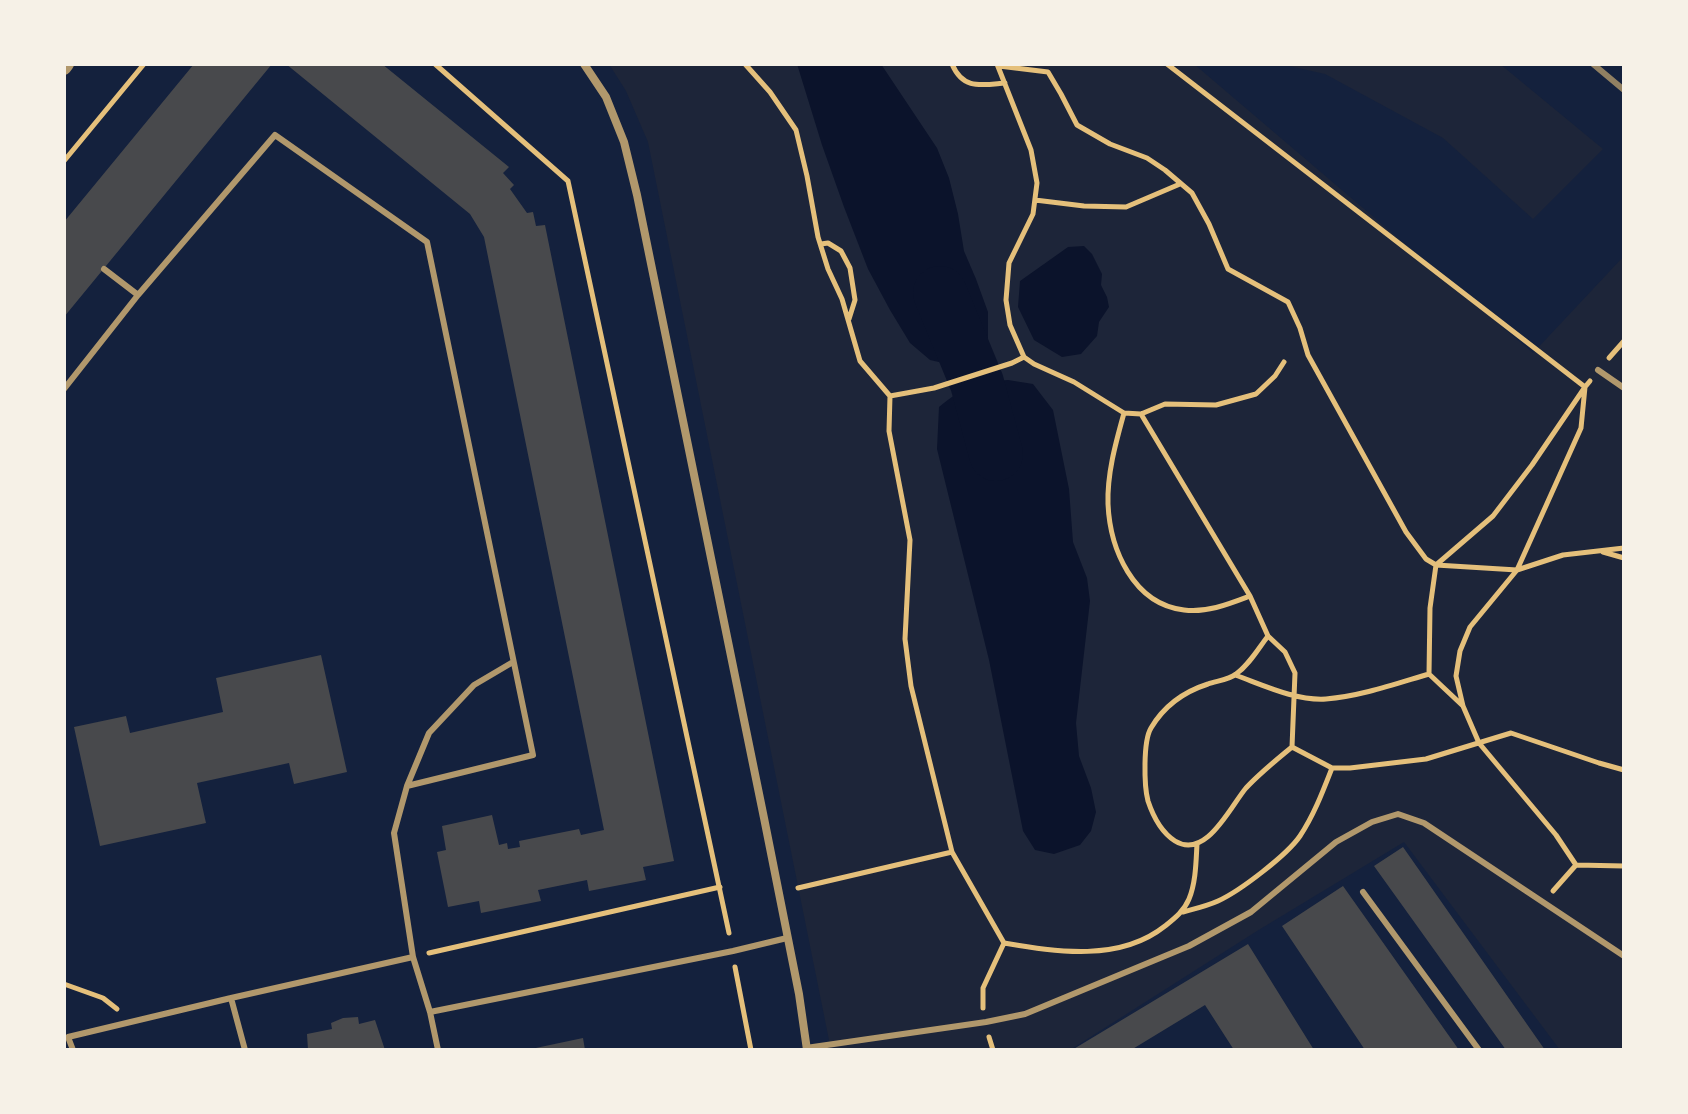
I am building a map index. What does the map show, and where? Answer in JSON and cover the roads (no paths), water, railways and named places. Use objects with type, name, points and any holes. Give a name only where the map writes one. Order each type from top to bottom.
[{"type":"street","points":[[584,64],[606,97],[624,142],[637,195],[799,994],[806,1049]]},
{"type":"lane","points":[[64,389],[138,295],[275,135],[427,242],[533,755],[407,786]]},
{"type":"lane","points":[[104,269],[138,295]]},
{"type":"lane","points":[[1598,370],[1624,388]]},
{"type":"lane","points":[[438,1050],[413,957],[394,833],[407,786],[429,733],[474,685],[513,662]]},
{"type":"lane","points":[[806,1049],[1025,1014],[1189,946],[1251,912],[1336,842],[1372,822],[1398,814],[1424,823],[1624,956]]},
{"type":"lane","points":[[1363,892],[1479,1050]]},
{"type":"lane","points":[[430,1012],[787,938]]},
{"type":"lane","points":[[73,1050],[68,1037],[413,957]]},
{"type":"lane","points":[[231,998],[245,1050]]},
{"type":"waterway","points":[[940,293],[977,383],[996,454]]},
{"type":"railway","points":[[1593,64],[1624,90]]}]
